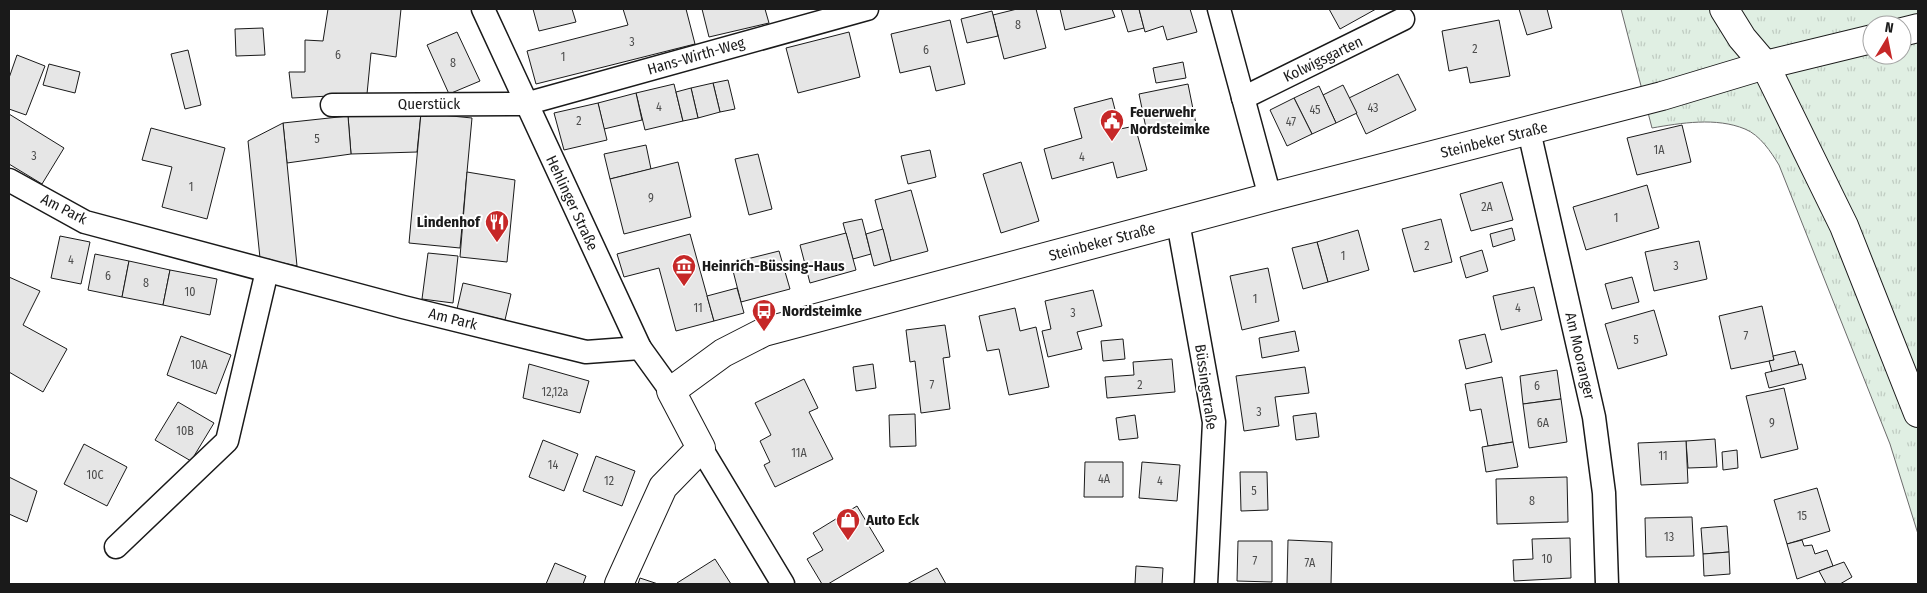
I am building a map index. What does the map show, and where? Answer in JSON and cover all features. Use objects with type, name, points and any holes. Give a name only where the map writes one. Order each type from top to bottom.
[{"type":"street","name":"Hehlinger Straße","points":[[482,9],[640,348],[671,391]]},
{"type":"street","name":"Hans-Wirth-Weg","points":[[525,104],[867,9]]},
{"type":"street","points":[[1219,9],[1270,197]]},
{"type":"street","points":[[1724,9],[1742,38],[1765,65],[1844,226],[1918,413]]},
{"type":"street","name":"Kolwigsgarten","points":[[1243,98],[1403,20]]},
{"type":"street","name":"Steinbeker Straße","points":[[671,391],[723,353],[764,332],[1270,197],[1712,82],[1765,65],[1862,41]]},
{"type":"street","name":"Querstück","points":[[332,105],[525,104]]},
{"type":"street","name":"Am Mooranger","points":[[1529,130],[1594,416],[1604,493],[1607,584]]},
{"type":"street","name":"Am Park","points":[[9,180],[85,222],[267,271],[586,352],[640,348]]},
{"type":"street","name":"Büssingstraße","points":[[1178,222],[1214,422],[1206,584]]},
{"type":"street","points":[[116,547],[227,441],[267,271]]},
{"type":"street","points":[[671,391],[701,448],[783,584]]},
{"type":"street","points":[[619,584],[663,487],[701,448]]},
{"type":"green space","points":[[1621,9],[1918,9],[1918,534],[1890,444],[1779,165],[1765,144],[1756,135],[1745,129],[1734,125],[1710,122],[1675,124],[1652,128]]},
{"type":"building","points":[[328,9],[401,9],[396,57],[371,53],[367,94],[292,98],[289,72],[305,72],[305,40],[323,41]]},
{"type":"building","points":[[533,9],[572,9],[576,22],[539,31]]},
{"type":"building","points":[[623,9],[686,9],[695,44],[536,84],[527,51],[628,25]]},
{"type":"building","points":[[702,9],[765,9],[769,23],[709,37]]},
{"type":"building","points":[[1017,9],[1036,9],[1046,48],[1004,59],[993,15]]},
{"type":"building","points":[[1060,9],[1112,9],[1115,17],[1065,30]]},
{"type":"building","points":[[1121,9],[1139,9],[1144,28],[1128,32]]},
{"type":"building","points":[[1139,9],[1190,9],[1197,32],[1167,40],[1163,26],[1145,32]]},
{"type":"building","points":[[1329,9],[1376,9],[1340,29]]},
{"type":"building","points":[[1519,9],[1547,9],[1552,28],[1527,35]]},
{"type":"building","points":[[992,11],[998,36],[967,43],[961,19]]},
{"type":"building","points":[[950,20],[965,84],[936,91],[930,66],[900,73],[891,34]]},
{"type":"building","points":[[1499,20],[1510,76],[1470,83],[1467,67],[1449,71],[1442,31]]},
{"type":"building","points":[[263,28],[265,55],[236,56],[235,29]]},
{"type":"building","points":[[457,32],[480,81],[449,94],[427,45]]},
{"type":"building","points":[[849,32],[860,77],[798,93],[786,48]]},
{"type":"building","points":[[188,50],[201,105],[185,109],[171,54]]},
{"type":"building","points":[[17,55],[45,66],[26,115],[9,109],[9,78]]},
{"type":"building","points":[[1183,62],[1186,78],[1156,83],[1153,68]]},
{"type":"building","points":[[49,64],[80,72],[75,93],[43,85]]},
{"type":"building","points":[[1398,74],[1416,110],[1366,134],[1349,98]]},
{"type":"building","points":[[728,80],[735,109],[720,112],[713,83]]},
{"type":"building","points":[[713,83],[720,112],[698,118],[691,88]]},
{"type":"building","points":[[674,84],[683,121],[645,130],[636,93]]},
{"type":"building","points":[[1188,84],[1196,124],[1147,133],[1139,94]]},
{"type":"building","points":[[1343,85],[1357,113],[1336,123],[1323,95]]},
{"type":"building","points":[[1319,86],[1336,123],[1312,134],[1294,98]]},
{"type":"building","points":[[691,88],[698,118],[683,121],[676,92]]},
{"type":"building","points":[[636,93],[642,120],[604,129],[598,103]]},
{"type":"building","points":[[1112,98],[1120,129],[1135,126],[1147,170],[1117,178],[1113,162],[1052,179],[1044,149],[1082,138],[1074,108]]},
{"type":"building","points":[[1294,98],[1312,134],[1287,146],[1270,110]]},
{"type":"building","points":[[598,103],[607,140],[564,150],[554,113]]},
{"type":"building","points":[[421,113],[417,152],[351,154],[348,116]]},
{"type":"building","points":[[421,113],[472,118],[460,248],[409,243]]},
{"type":"building","points":[[9,114],[64,148],[42,184],[9,164]]},
{"type":"building","points":[[348,116],[351,154],[287,163],[283,123]]},
{"type":"building","points":[[283,123],[297,266],[260,258],[248,141]]},
{"type":"building","points":[[1682,125],[1691,162],[1637,175],[1627,138]]},
{"type":"building","points":[[151,128],[225,148],[207,219],[162,207],[172,167],[142,160]]},
{"type":"building","points":[[646,145],[651,169],[610,179],[604,154]]},
{"type":"building","points":[[930,150],[936,177],[908,184],[901,156]]},
{"type":"building","points":[[758,154],[772,209],[749,215],[735,159]]},
{"type":"building","points":[[678,162],[691,217],[624,234],[610,179]]},
{"type":"building","points":[[1021,162],[1039,221],[1001,233],[983,174]]},
{"type":"building","points":[[467,172],[515,180],[507,262],[460,257]]},
{"type":"building","points":[[1502,182],[1513,220],[1471,231],[1460,194]]},
{"type":"building","points":[[1647,185],[1659,228],[1586,250],[1573,207]]},
{"type":"building","points":[[911,190],[928,251],[891,261],[875,200]]},
{"type":"building","points":[[862,219],[871,254],[853,259],[843,223]]},
{"type":"building","points":[[1441,219],[1452,262],[1414,272],[1402,229]]},
{"type":"building","points":[[1512,228],[1515,240],[1493,247],[1490,234]]},
{"type":"building","points":[[883,229],[891,261],[874,266],[866,234]]},
{"type":"building","points":[[1358,230],[1369,270],[1328,282],[1317,242]]},
{"type":"building","points":[[846,233],[856,270],[810,283],[800,245]]},
{"type":"building","name":"Heinrich-Büssing-Haus","points":[[690,234],[714,321],[676,331],[659,268],[624,277],[617,254]]},
{"type":"building","points":[[60,236],[90,242],[81,284],[51,278]]},
{"type":"building","points":[[1699,241],[1707,279],[1654,291],[1645,252]]},
{"type":"building","points":[[1317,242],[1328,282],[1303,289],[1292,248]]},
{"type":"building","points":[[1482,250],[1488,271],[1466,278],[1460,257]]},
{"type":"building","points":[[779,251],[790,289],[741,302],[731,263]]},
{"type":"building","points":[[428,253],[458,256],[453,303],[422,299]]},
{"type":"building","points":[[95,254],[129,261],[122,297],[88,290]]},
{"type":"building","points":[[129,261],[170,270],[163,305],[122,297]]},
{"type":"building","points":[[1268,268],[1279,321],[1242,330],[1230,276]]},
{"type":"building","points":[[170,270],[217,279],[210,315],[163,305]]},
{"type":"building","points":[[9,277],[40,291],[23,325],[67,349],[43,392],[9,372]]},
{"type":"building","points":[[1632,277],[1639,302],[1612,309],[1605,284]]},
{"type":"building","points":[[463,283],[511,294],[505,320],[457,309]]},
{"type":"building","points":[[1534,287],[1542,320],[1501,330],[1493,296]]},
{"type":"building","points":[[737,288],[744,313],[714,321],[707,296]]},
{"type":"building","points":[[1093,290],[1102,326],[1077,332],[1082,349],[1048,357],[1042,331],[1051,329],[1045,301]]},
{"type":"building","points":[[1762,306],[1774,360],[1731,369],[1719,316]]},
{"type":"building","points":[[1015,308],[1020,331],[1036,327],[1049,387],[1009,395],[999,349],[987,351],[979,316]]},
{"type":"building","points":[[1654,310],[1667,355],[1618,369],[1605,324]]},
{"type":"building","points":[[945,325],[950,357],[943,358],[950,409],[921,413],[915,361],[910,362],[906,330]]},
{"type":"building","points":[[1295,331],[1299,351],[1262,358],[1259,338]]},
{"type":"building","points":[[1485,334],[1492,362],[1466,369],[1459,340]]},
{"type":"building","points":[[181,336],[231,355],[216,394],[167,375]]},
{"type":"building","points":[[1123,339],[1125,359],[1103,361],[1101,341]]},
{"type":"building","points":[[1795,351],[1799,365],[1772,372],[1769,361],[1774,360],[1773,356]]},
{"type":"building","points":[[1172,359],[1175,392],[1107,398],[1105,377],[1134,375],[1133,362]]},
{"type":"building","points":[[529,364],[589,381],[580,413],[523,398]]},
{"type":"building","points":[[873,364],[876,388],[856,391],[853,367]]},
{"type":"building","points":[[1802,364],[1806,379],[1769,388],[1765,373]]},
{"type":"building","points":[[1305,367],[1309,393],[1275,397],[1279,426],[1244,431],[1236,376]]},
{"type":"building","points":[[1557,370],[1561,399],[1523,404],[1520,376]]},
{"type":"building","points":[[1502,377],[1513,442],[1488,446],[1481,409],[1470,411],[1465,384]]},
{"type":"building","points":[[804,379],[818,408],[809,412],[833,459],[775,487],[764,465],[770,462],[760,441],[771,435],[755,403]]},
{"type":"building","points":[[1784,388],[1798,449],[1761,458],[1746,396]]},
{"type":"building","points":[[1561,399],[1567,442],[1529,448],[1523,404]]},
{"type":"building","points":[[178,402],[214,423],[191,461],[155,440]]},
{"type":"building","points":[[1316,413],[1319,437],[1296,440],[1293,416]]},
{"type":"building","points":[[915,414],[916,446],[890,447],[889,415]]},
{"type":"building","points":[[1135,415],[1138,438],[1119,440],[1116,418]]},
{"type":"building","points":[[1715,439],[1717,467],[1688,468],[1686,441]]},
{"type":"building","points":[[543,440],[578,454],[564,491],[529,477]]},
{"type":"building","points":[[1686,441],[1688,483],[1641,485],[1638,443]]},
{"type":"building","points":[[1513,442],[1518,467],[1486,472],[1482,447]]},
{"type":"building","points":[[84,444],[127,467],[107,506],[64,484]]},
{"type":"building","points":[[1737,450],[1738,468],[1723,470],[1722,452]]},
{"type":"building","points":[[596,456],[635,471],[622,506],[583,491]]},
{"type":"building","points":[[1085,462],[1123,462],[1123,497],[1084,497]]},
{"type":"building","points":[[1142,462],[1180,465],[1177,501],[1139,498]]},
{"type":"building","points":[[1240,472],[1267,472],[1268,510],[1241,511]]},
{"type":"building","points":[[9,477],[37,491],[27,522],[9,514]]},
{"type":"building","points":[[1567,477],[1568,522],[1497,524],[1496,479]]},
{"type":"building","points":[[1817,488],[1830,531],[1787,544],[1774,500]]},
{"type":"building","name":"Auto Eck","points":[[857,506],[884,551],[828,584],[822,584],[807,559],[823,550],[813,533]]},
{"type":"building","points":[[1692,517],[1694,556],[1646,557],[1645,518]]},
{"type":"building","points":[[1727,526],[1729,552],[1703,554],[1701,528]]},
{"type":"building","points":[[1570,538],[1571,578],[1514,581],[1513,560],[1533,559],[1532,539]]},
{"type":"building","points":[[1288,540],[1332,542],[1331,584],[1287,584]]},
{"type":"building","points":[[1802,540],[1804,546],[1812,545],[1815,554],[1827,550],[1833,566],[1797,579],[1787,544]]},
{"type":"building","points":[[1238,541],[1272,541],[1272,582],[1237,581]]},
{"type":"building","points":[[1729,552],[1730,574],[1704,576],[1703,554]]},
{"type":"building","points":[[715,559],[731,584],[677,583]]},
{"type":"building","points":[[1844,562],[1852,577],[1840,584],[1826,584],[1819,571]]},
{"type":"building","points":[[555,563],[586,576],[583,584],[546,584]]},
{"type":"building","points":[[1136,566],[1163,568],[1162,584],[1135,584]]},
{"type":"building","points":[[937,568],[946,584],[907,584]]},
{"type":"building","points":[[640,578],[658,584],[638,584]]},
{"type":"place","name":"Feuerwehr Nordsteimke","points":[[1112,142]]},
{"type":"place","name":"Lindenhof","points":[[497,243]]},
{"type":"place","name":"Heinrich-Büssing-Haus","points":[[684,287]]},
{"type":"place","name":"Nordsteimke","points":[[764,332]]},
{"type":"place","name":"Auto Eck","points":[[848,541]]}]
